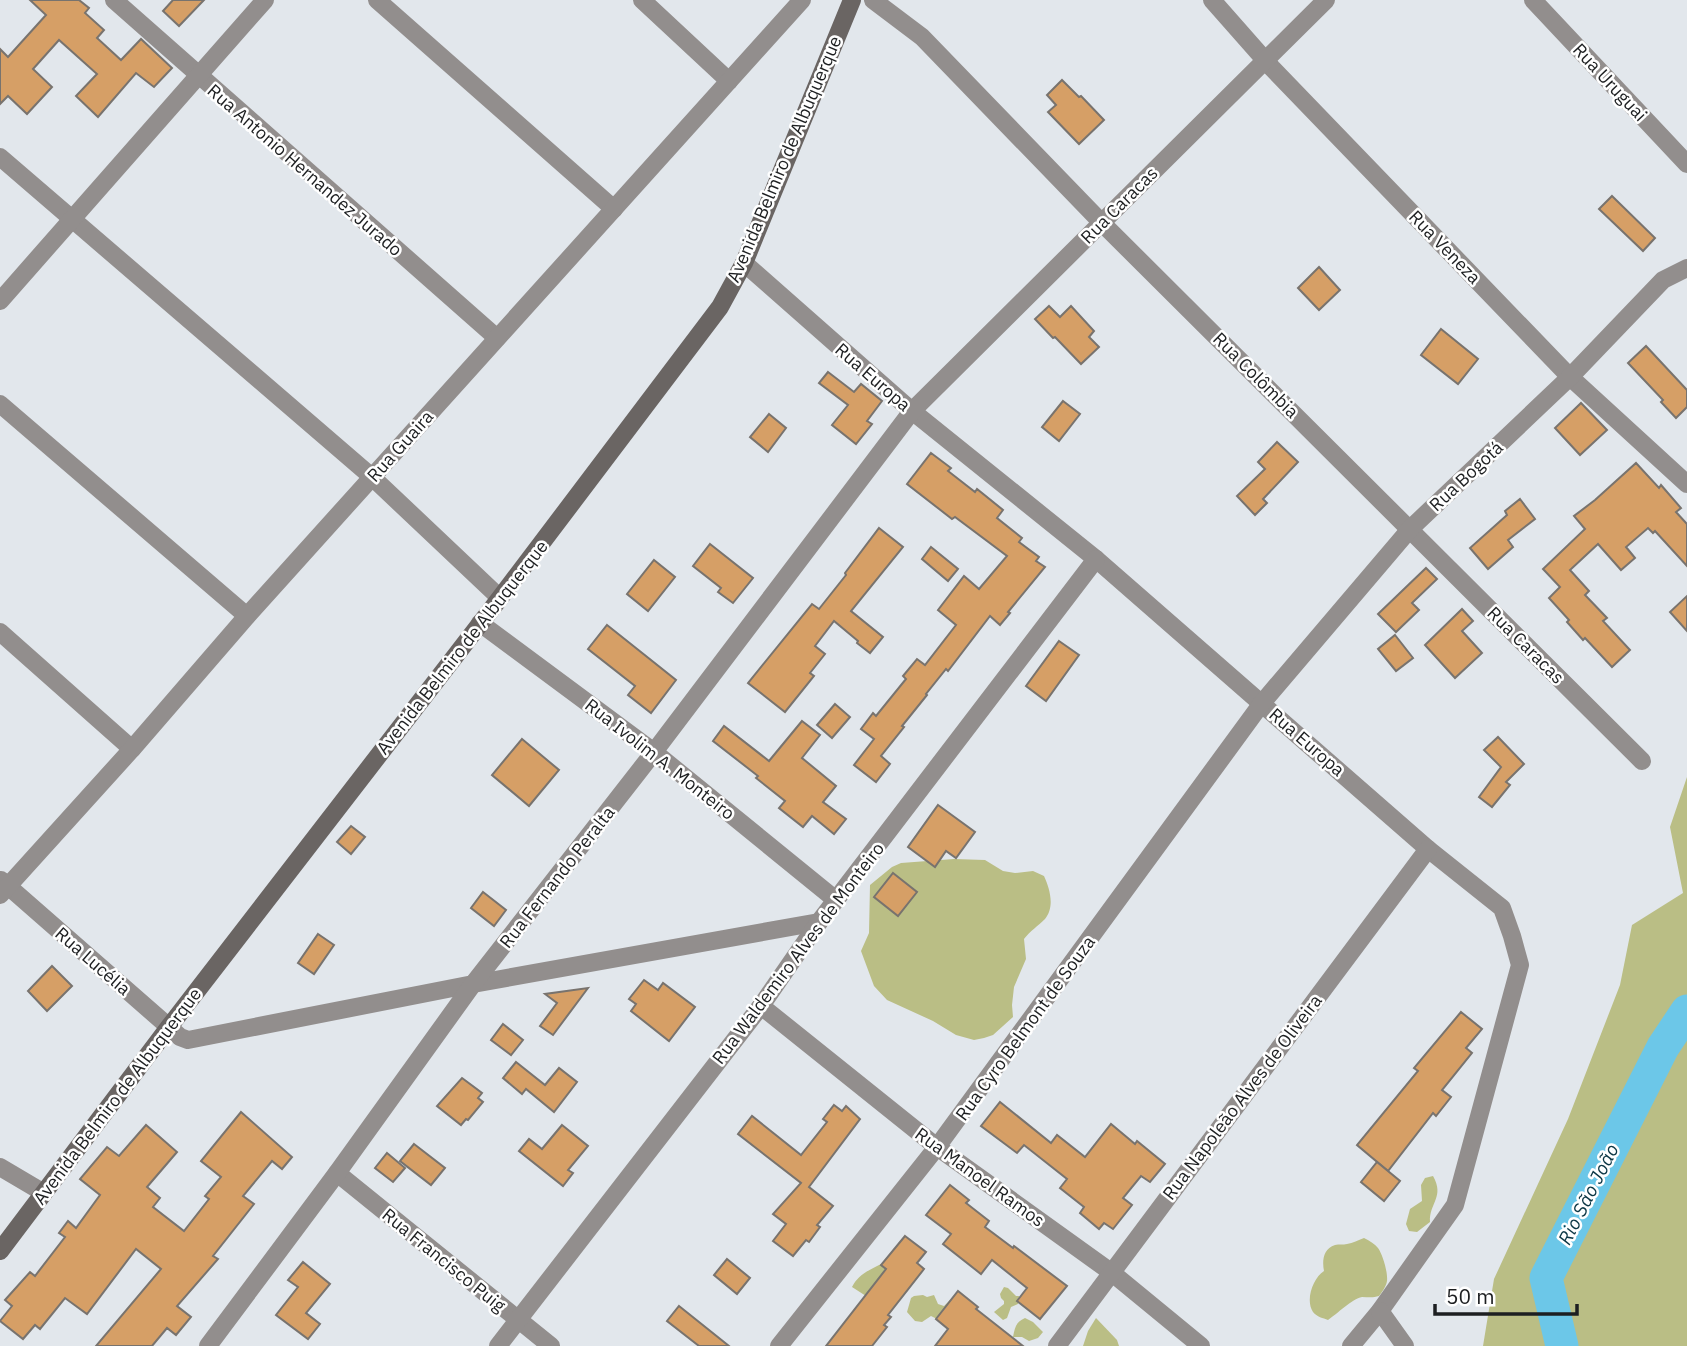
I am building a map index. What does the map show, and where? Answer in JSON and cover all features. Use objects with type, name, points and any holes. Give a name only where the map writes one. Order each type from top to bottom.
[{"type":"main road","name":"Avenida Belmiro de Albuquerque","points":[[0,1251],[720,307],[744,263],[852,0]]},
{"type":"street","name":"Rua Antonio Hernandez Jurado","points":[[114,0],[497,338]]},
{"type":"street","points":[[0,301],[265,0]]},
{"type":"street","points":[[377,0],[614,209]]},
{"type":"street","points":[[642,0],[729,81]]},
{"type":"street","name":"Rua Guaira","points":[[3,887],[132,749],[247,615],[802,0]]},
{"type":"street","name":"Rua Colômbia","points":[[873,0],[922,37],[1101,222],[1410,529]]},
{"type":"street","name":"Rua Veneza","points":[[1212,0],[1265,60],[1570,377],[1687,484]]},
{"type":"street","name":"Rua Caracas","points":[[912,411],[1326,0]]},
{"type":"street","name":"Rua Uruguai","points":[[1533,0],[1687,164]]},
{"type":"street","points":[[0,157],[372,477],[500,598]]},
{"type":"street","name":"Rua Europa","points":[[744,263],[912,411],[1096,559],[1428,849],[1502,908],[1520,965],[1455,1205],[1380,1311],[1351,1346]]},
{"type":"street","name":"Rua Bogotá","points":[[1262,703],[1410,529],[1570,377],[1663,280],[1687,268]]},
{"type":"street","points":[[0,404],[247,615]]},
{"type":"street","name":"Rua Fernando Peralta","points":[[208,1346],[473,984],[654,752],[912,411]]},
{"type":"street","name":"Rua Caracas","points":[[1410,529],[1642,761]]},
{"type":"street","name":"Rua Waldemiro Alves de Monteiro","points":[[498,1346],[761,1006],[819,922],[1096,559]]},
{"type":"street","name":"Rua Ivolim A. Monteiro","points":[[480,623],[654,752],[836,900]]},
{"type":"street","points":[[0,632],[132,749]]},
{"type":"street","name":"Rua Cyro Belmont de Souza","points":[[779,1346],[937,1147],[1262,703]]},
{"type":"street","name":"Rua Napoleão Alves de Oliveira","points":[[1057,1346],[1428,849]]},
{"type":"street","name":"Rua Lucélia","points":[[3,887],[180,1037],[188,1040],[473,984]]},
{"type":"street","points":[[473,984],[819,922]]},
{"type":"street","name":"Rua Manoel Ramos","points":[[761,1006],[937,1147],[1111,1272],[1201,1346]]},
{"type":"street","points":[[0,1167],[44,1193]]},
{"type":"street","name":"Rua Francisco Puig","points":[[337,1173],[551,1346]]},
{"type":"street","points":[[1380,1311],[1405,1346]]},
{"type":"green space","points":[[1687,777],[1687,1346],[1483,1346],[1494,1279],[1568,1119],[1620,985],[1632,925],[1683,893],[1670,827]]},
{"type":"green space","points":[[954,859],[985,860],[1003,871],[1015,873],[1033,871],[1044,876],[1050,898],[1050,909],[1045,919],[1024,939],[1026,959],[1014,987],[1013,1017],[993,1035],[974,1040],[956,1035],[887,1000],[874,986],[861,951],[869,933],[870,885],[901,863]]},
{"type":"green space","points":[[1433,1176],[1437,1195],[1430,1222],[1417,1232],[1409,1231],[1406,1224],[1410,1209],[1422,1201],[1421,1185],[1425,1178]]},
{"type":"green space","points":[[1364,1238],[1375,1245],[1382,1255],[1387,1278],[1384,1289],[1379,1296],[1362,1297],[1354,1301],[1328,1320],[1318,1316],[1311,1307],[1310,1296],[1317,1279],[1324,1271],[1323,1259],[1326,1252],[1335,1245],[1349,1244]]},
{"type":"green space","points":[[881,1264],[887,1268],[866,1296],[852,1287],[861,1276]]},
{"type":"green space","points":[[1004,1287],[1019,1296],[1018,1304],[1011,1307],[1007,1318],[1003,1320],[994,1312],[1004,1304],[1000,1294]]},
{"type":"green space","points":[[934,1295],[938,1304],[944,1306],[951,1299],[939,1320],[931,1316],[922,1322],[915,1321],[907,1312],[911,1298]]},
{"type":"green space","points":[[1025,1318],[1043,1332],[1038,1338],[1029,1341],[1022,1337],[1013,1337],[1016,1325]]},
{"type":"green space","points":[[1096,1318],[1117,1340],[1119,1346],[1083,1346]]},
{"type":"building","points":[[30,0],[79,0],[89,8],[85,13],[104,30],[97,38],[121,60],[141,39],[172,68],[154,87],[136,73],[98,117],[76,96],[97,74],[59,40],[33,69],[52,87],[27,114],[8,96],[0,104],[0,49],[8,57],[46,15]]},
{"type":"building","points":[[173,0],[204,0],[179,26],[163,11]]},
{"type":"building","points":[[1062,80],[1104,120],[1079,144],[1048,112],[1056,105],[1047,95]]},
{"type":"building","points":[[1612,196],[1655,238],[1643,251],[1599,209]]},
{"type":"building","points":[[1319,267],[1340,290],[1319,310],[1298,288]]},
{"type":"building","points":[[1049,306],[1060,317],[1071,306],[1094,331],[1089,337],[1099,347],[1081,364],[1035,319]]},
{"type":"building","points":[[1441,329],[1478,359],[1458,384],[1421,355]]},
{"type":"building","points":[[1646,346],[1687,390],[1687,407],[1676,418],[1628,363]]},
{"type":"building","points":[[828,372],[854,392],[861,384],[882,401],[867,421],[872,424],[856,444],[832,425],[848,405],[819,383]]},
{"type":"building","points":[[1063,401],[1080,414],[1059,441],[1042,427]]},
{"type":"building","points":[[1581,403],[1607,430],[1580,455],[1555,428]]},
{"type":"building","points":[[769,414],[786,428],[768,452],[750,437]]},
{"type":"building","points":[[1277,442],[1298,462],[1263,499],[1267,503],[1255,515],[1237,496],[1265,469],[1258,462]]},
{"type":"building","points":[[931,453],[951,468],[948,471],[1003,510],[997,518],[1022,538],[1019,542],[1039,557],[1036,561],[1045,567],[1000,625],[990,616],[948,671],[946,669],[926,694],[881,756],[890,764],[876,782],[854,765],[874,739],[861,729],[873,713],[876,716],[906,679],[903,676],[917,659],[925,665],[956,625],[938,610],[964,576],[979,589],[1007,556],[955,517],[952,519],[907,484]]},
{"type":"building","points":[[1636,463],[1659,488],[1661,485],[1681,508],[1676,512],[1687,524],[1687,566],[1655,531],[1653,533],[1648,528],[1626,547],[1635,558],[1621,570],[1598,544],[1570,570],[1589,591],[1585,595],[1607,618],[1603,621],[1630,650],[1612,667],[1585,638],[1583,640],[1549,598],[1560,587],[1543,569],[1585,529],[1574,516]]},
{"type":"building","points":[[1520,499],[1535,519],[1508,540],[1513,547],[1488,569],[1470,548],[1507,515],[1505,511]]},
{"type":"building","points":[[879,528],[903,547],[851,611],[883,637],[870,653],[834,621],[815,646],[825,654],[810,673],[814,676],[785,712],[748,683],[812,604],[819,609]]},
{"type":"building","points":[[710,544],[753,578],[733,603],[718,592],[721,588],[693,566]]},
{"type":"building","points":[[931,547],[958,569],[948,581],[922,559]]},
{"type":"building","points":[[654,560],[675,577],[648,611],[627,594]]},
{"type":"building","points":[[1426,568],[1437,579],[1412,603],[1419,610],[1396,632],[1378,614]]},
{"type":"building","points":[[1687,596],[1687,631],[1670,612]]},
{"type":"building","points":[[1462,609],[1473,621],[1462,631],[1482,653],[1455,678],[1425,645]]},
{"type":"building","points":[[607,625],[676,680],[651,713],[628,695],[635,686],[588,649]]},
{"type":"building","points":[[1395,635],[1413,658],[1396,671],[1378,649]]},
{"type":"building","points":[[1059,641],[1079,655],[1046,701],[1026,686]]},
{"type":"building","points":[[835,704],[850,717],[832,738],[817,725]]},
{"type":"building","points":[[802,721],[820,735],[802,758],[836,786],[823,802],[846,819],[834,834],[812,816],[803,827],[779,808],[785,801],[713,741],[724,726],[769,761]]},
{"type":"building","points":[[1498,737],[1524,764],[1506,782],[1510,785],[1492,807],[1479,797],[1501,767],[1484,750]]},
{"type":"building","points":[[522,739],[559,770],[529,806],[492,775]]},
{"type":"building","points":[[938,805],[975,832],[956,858],[946,851],[935,867],[908,847]]},
{"type":"building","points":[[351,826],[365,837],[351,854],[337,842]]},
{"type":"building","points":[[893,873],[917,892],[898,916],[874,897]]},
{"type":"building","points":[[483,892],[506,910],[494,926],[471,908]]},
{"type":"building","points":[[318,934],[334,945],[314,974],[298,963]]},
{"type":"building","points":[[52,966],[72,986],[47,1011],[28,991]]},
{"type":"building","points":[[644,980],[658,990],[663,983],[695,1007],[669,1041],[631,1011],[636,1004],[629,999]]},
{"type":"building","points":[[588,988],[553,1035],[540,1026],[557,1003],[545,994]]},
{"type":"building","points":[[1461,1012],[1482,1029],[1466,1048],[1472,1053],[1442,1090],[1451,1097],[1436,1116],[1433,1113],[1388,1171],[1357,1145],[1418,1071],[1414,1068]]},
{"type":"building","points":[[503,1024],[523,1040],[511,1055],[491,1040]]},
{"type":"building","points":[[516,1062],[545,1085],[559,1068],[577,1082],[554,1112],[526,1089],[522,1094],[503,1078]]},
{"type":"building","points":[[462,1078],[482,1093],[478,1098],[483,1102],[461,1125],[437,1106]]},
{"type":"building","points":[[1000,1102],[1051,1143],[1057,1135],[1085,1157],[1111,1124],[1165,1164],[1150,1182],[1141,1176],[1123,1198],[1132,1205],[1113,1229],[1104,1223],[1099,1229],[1080,1213],[1084,1207],[1060,1188],[1067,1179],[1024,1145],[1017,1153],[981,1126]]},
{"type":"building","points":[[834,1105],[842,1111],[846,1106],[860,1119],[809,1187],[833,1206],[817,1225],[820,1227],[809,1242],[806,1240],[793,1256],[773,1241],[786,1224],[773,1214],[801,1183],[738,1134],[752,1116],[801,1155],[827,1122],[823,1119]]},
{"type":"building","points":[[241,1112],[292,1157],[282,1169],[272,1161],[243,1196],[254,1204],[213,1256],[218,1259],[177,1306],[191,1317],[176,1335],[167,1328],[152,1346],[96,1346],[161,1269],[136,1249],[87,1314],[65,1298],[40,1329],[35,1325],[23,1339],[0,1321],[12,1306],[5,1300],[30,1272],[35,1276],[65,1237],[59,1233],[68,1221],[76,1228],[100,1195],[80,1179],[107,1147],[119,1156],[146,1125],[177,1152],[147,1187],[160,1198],[153,1207],[184,1231],[209,1199],[205,1196],[221,1177],[201,1161]]},
{"type":"building","points":[[562,1125],[588,1146],[568,1170],[573,1173],[563,1186],[519,1151],[529,1139],[542,1149]]},
{"type":"building","points":[[414,1144],[445,1168],[431,1185],[400,1161]]},
{"type":"building","points":[[387,1153],[405,1168],[393,1182],[375,1168]]},
{"type":"building","points":[[1377,1162],[1400,1181],[1384,1201],[1361,1182]]},
{"type":"building","points":[[950,1185],[969,1200],[966,1203],[989,1221],[985,1227],[1067,1286],[1040,1319],[1017,1301],[1027,1288],[992,1260],[981,1274],[943,1244],[951,1234],[926,1215]]},
{"type":"building","points":[[905,1236],[926,1252],[917,1263],[924,1269],[888,1315],[891,1317],[884,1325],[887,1327],[872,1346],[826,1346],[886,1269],[881,1265]]},
{"type":"building","points":[[727,1259],[750,1278],[737,1294],[714,1275]]},
{"type":"building","points":[[303,1262],[330,1284],[306,1313],[320,1324],[308,1339],[276,1315],[298,1287],[288,1280]]},
{"type":"building","points":[[958,1291],[978,1307],[976,1309],[1023,1346],[935,1346],[948,1329],[936,1319]]},
{"type":"building","points":[[679,1306],[729,1346],[699,1346],[667,1321]]},
{"type":"waterway","name":"Rio São João","points":[[1562,1346],[1546,1278],[1663,1047],[1687,1011]]}]
